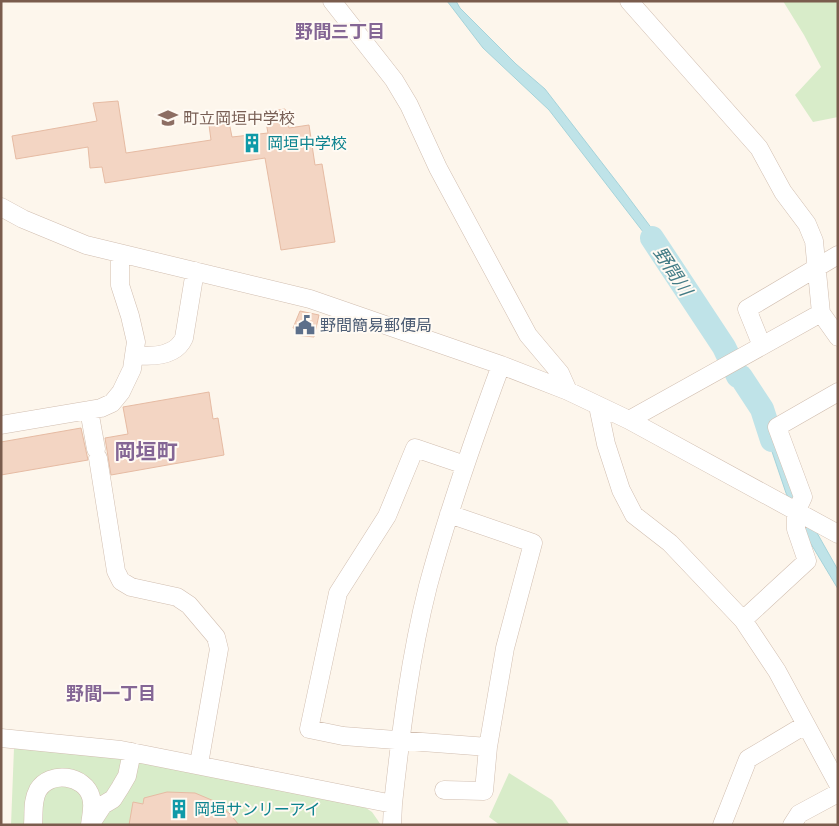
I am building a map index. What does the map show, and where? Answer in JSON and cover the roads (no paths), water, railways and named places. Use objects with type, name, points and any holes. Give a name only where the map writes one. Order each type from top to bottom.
[{"type":"street","points":[[332,1],[394,80],[409,105],[438,168],[528,335],[560,373],[568,392]]},
{"type":"street","points":[[629,420],[762,346],[831,324],[814,241],[807,224],[783,192],[759,148],[630,1]]},
{"type":"street","points":[[1,207],[23,219],[86,245],[310,299],[501,366],[568,392],[629,420],[838,534]]},
{"type":"street","points":[[1,425],[101,408],[112,403],[121,392],[132,369],[136,342],[120,285],[120,254]]},
{"type":"street","points":[[762,346],[747,309],[838,255]]},
{"type":"street","points":[[134,356],[167,354],[180,346],[184,338],[194,271]]},
{"type":"street","points":[[392,825],[400,740],[410,672],[428,587],[465,465],[501,366]]},
{"type":"street","points":[[743,620],[807,561],[796,528],[796,512],[802,497],[777,427],[838,392]]},
{"type":"street","points":[[598,406],[606,444],[621,490],[634,514],[670,543],[743,620],[777,670],[805,725],[833,764],[838,784]]},
{"type":"street","points":[[89,410],[116,571],[121,581],[142,590],[177,597],[189,605],[216,637],[220,649],[199,764]]},
{"type":"street","points":[[465,465],[415,448],[387,516],[338,593],[309,729],[343,736],[488,747]]},
{"type":"street","points":[[444,790],[484,791],[488,747],[504,648],[533,543],[449,514]]},
{"type":"street","points":[[722,825],[748,759],[805,725]]},
{"type":"street","points":[[1,738],[132,752],[393,804]]},
{"type":"street","points":[[90,825],[102,805],[113,799],[127,776],[132,752]]},
{"type":"street","points":[[33,825],[35,800],[38,791],[44,782],[54,778],[63,778],[82,784],[88,791],[92,804],[90,825]]},
{"type":"street","points":[[792,825],[799,814],[838,793]]},
{"type":"water","name":"野間川","points":[[447,1],[456,1],[460,8],[516,64],[545,89],[691,281],[755,395],[773,435],[795,494],[838,570],[838,589],[808,539],[786,493],[763,425],[752,400],[724,356],[706,318],[681,278],[664,259],[549,110],[483,48]]},
{"type":"waterway","name":"野間川","points":[[652,238],[724,347],[738,376],[741,377],[762,409],[772,440]]},
{"type":"place","name":"町立岡垣中学校","points":[[168,118]]},
{"type":"place","name":"岡垣中学校","points":[[252,143]]},
{"type":"place","name":"野間簡易郵便局","points":[[305,325]]},
{"type":"place","name":"岡垣サンリーアイ","points":[[179,809]]},
{"type":"district","name":"野間三丁目","points":[[340,31]]},
{"type":"district","name":"岡垣町","points":[[146,451]]},
{"type":"district","name":"野間一丁目","points":[[111,693]]}]
